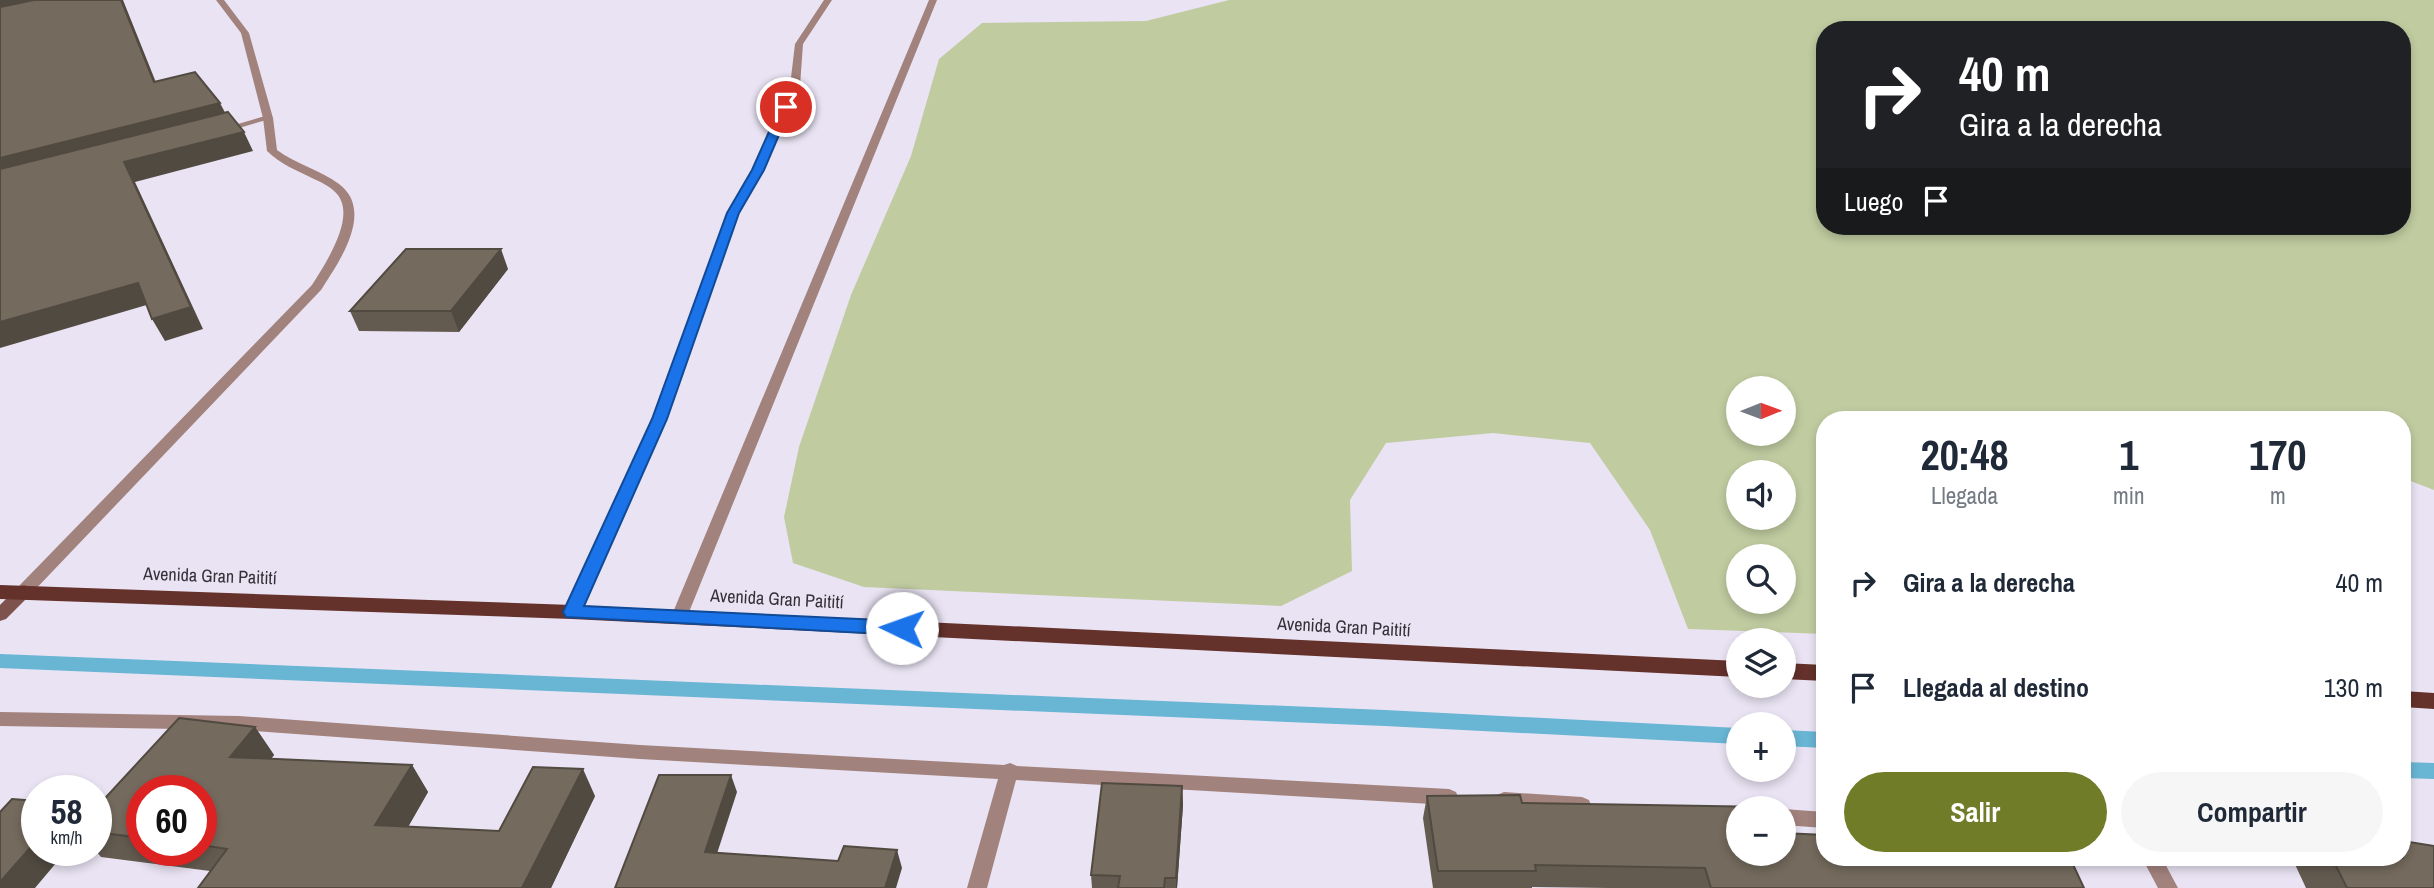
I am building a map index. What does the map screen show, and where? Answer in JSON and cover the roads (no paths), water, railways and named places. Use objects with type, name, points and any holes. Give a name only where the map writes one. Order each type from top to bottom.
[{"type":"main road","name":"Avenida Gran Paitití","points":[[0,592],[572,612],[1726,668]]},
{"type":"main road","points":[[1796,672],[1816,673]]},
{"type":"main road","points":[[2411,700],[2434,701]]},
{"type":"street","points":[[0,615],[317,287],[349,227],[346,198],[337,187],[286,162],[272,151],[268,118],[245,33],[220,0]]},
{"type":"street","points":[[572,612],[660,419],[733,213],[758,170],[795,86],[799,44],[828,0]]},
{"type":"street","points":[[679,617],[933,0]]},
{"type":"street","points":[[214,131],[268,118]]},
{"type":"street","points":[[0,719],[239,723],[640,752],[1010,770],[1463,798]]},
{"type":"street","points":[[977,888],[1010,770]]},
{"type":"street","points":[[1491,799],[1601,806]]},
{"type":"street","points":[[1796,818],[1816,819]]},
{"type":"street","points":[[2156,866],[2168,888]]},
{"type":"waterway","points":[[0,661],[1385,718],[1726,735]]},
{"type":"waterway","points":[[1796,739],[1816,740]]},
{"type":"waterway","points":[[2411,770],[2434,771]]}]
